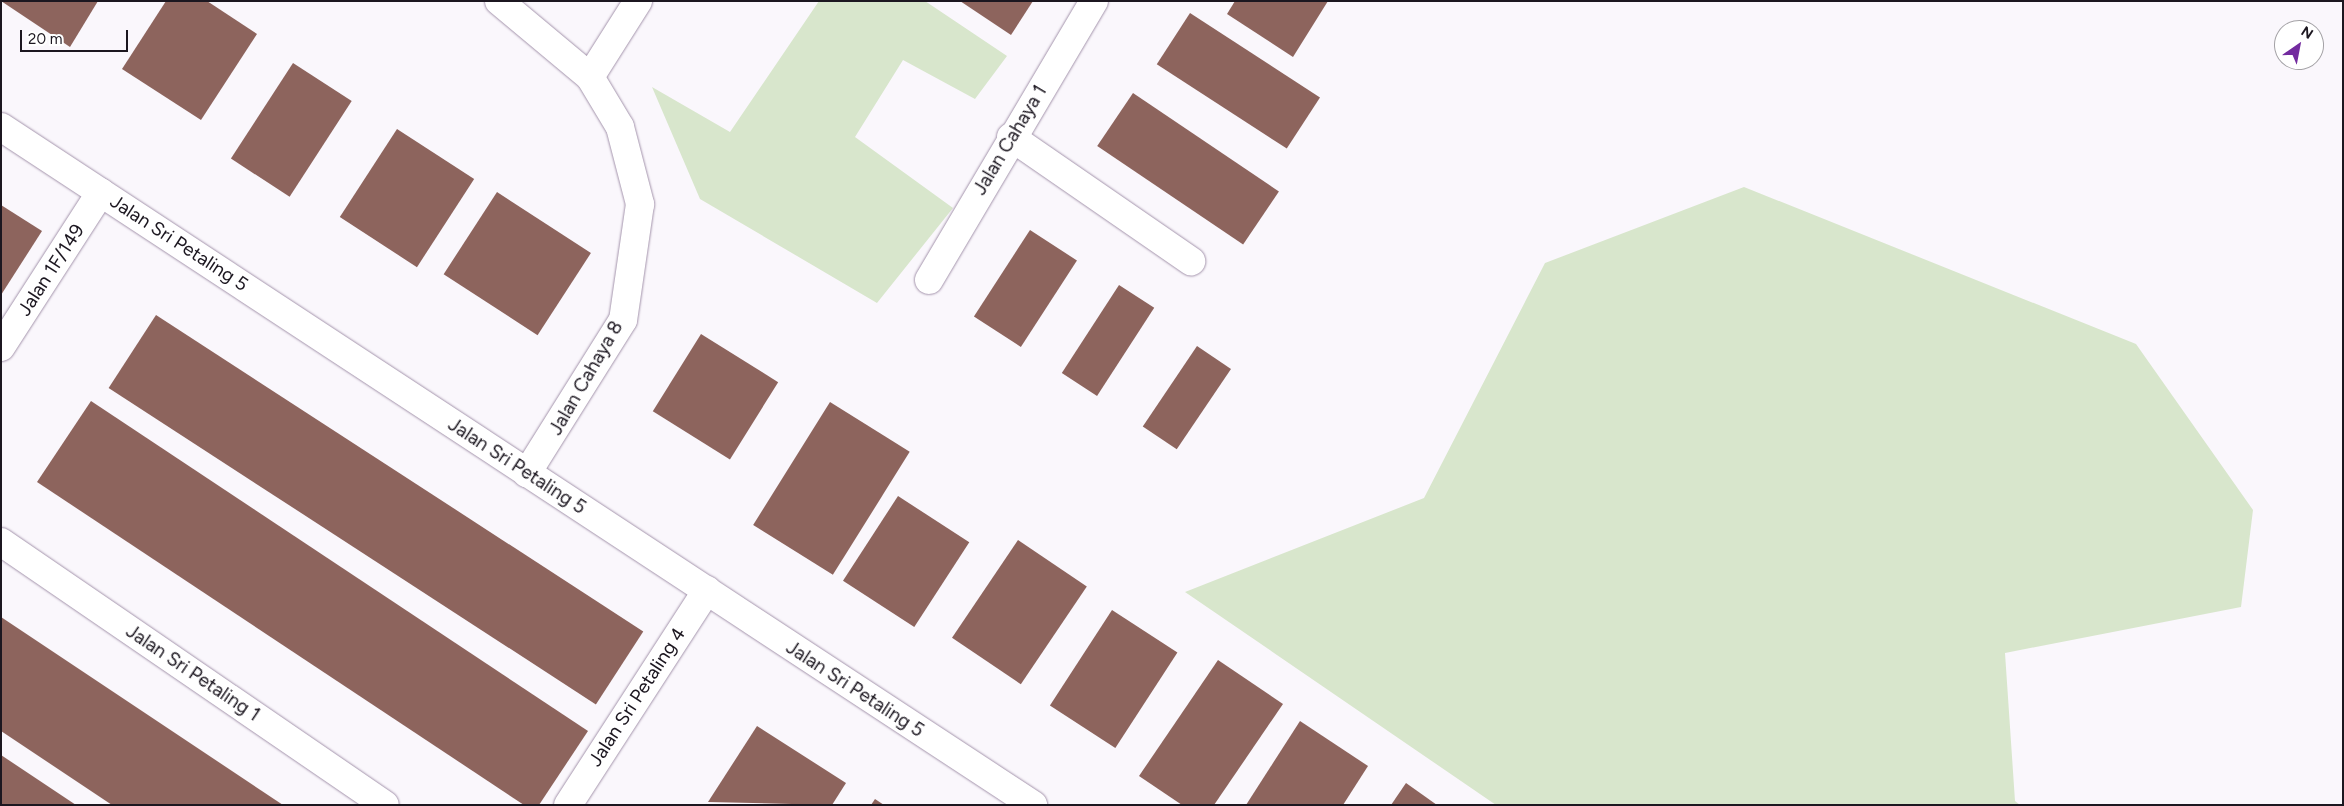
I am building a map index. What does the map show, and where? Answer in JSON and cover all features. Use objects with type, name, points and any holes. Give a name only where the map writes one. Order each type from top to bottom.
[{"type":"street","name":"Jalan Cahaya 8","points":[[498,1],[590,77],[620,127],[640,204],[623,320],[527,473]]},
{"type":"street","points":[[590,77],[638,1]]},
{"type":"street","name":"Jalan Cahaya 1","points":[[929,280],[1011,137],[1094,1]]},
{"type":"street","name":"Jalan Sri Petaling 5","points":[[1,127],[1033,805]]},
{"type":"street","points":[[1011,137],[1190,261]]},
{"type":"street","name":"Jalan 1F/149","points":[[1,347],[101,192]]},
{"type":"street","name":"Jalan Sri Petaling 1","points":[[1,542],[385,805]]},
{"type":"street","name":"Jalan Sri Petaling 4","points":[[568,805],[706,590]]},
{"type":"green space","points":[[819,1],[925,1],[1007,56],[975,99],[903,60],[855,137],[953,208],[877,303],[700,199],[652,87],[730,132]]},
{"type":"green space","points":[[1744,187],[2136,344],[2253,510],[2241,607],[2005,653],[2015,801],[2020,805],[1496,805],[1185,592],[1424,498],[1545,263]]},
{"type":"building","points":[[1,1],[98,1],[70,47]]},
{"type":"building","points":[[166,1],[207,1],[257,34],[201,120],[122,69]]},
{"type":"building","points":[[960,1],[1033,1],[1011,35]]},
{"type":"building","points":[[1235,1],[1328,1],[1293,57],[1227,14]]},
{"type":"building","points":[[1190,13],[1320,97],[1287,149],[1157,64]]},
{"type":"building","points":[[293,63],[352,101],[290,197],[231,159]]},
{"type":"building","points":[[1133,93],[1279,191],[1243,244],[1097,146]]},
{"type":"building","points":[[397,129],[474,179],[417,267],[340,217]]},
{"type":"building","points":[[497,192],[591,253],[538,335],[444,274]]},
{"type":"building","points":[[1,205],[42,231],[1,295]]},
{"type":"building","points":[[1030,230],[1077,260],[1021,347],[974,316]]},
{"type":"building","points":[[1119,285],[1154,308],[1097,396],[1062,373]]},
{"type":"building","points":[[156,315],[643,631],[596,704],[109,388]]},
{"type":"building","points":[[701,334],[778,382],[730,459],[653,411]]},
{"type":"building","points":[[1197,346],[1231,369],[1177,449],[1143,426]]},
{"type":"building","points":[[91,401],[588,731],[539,805],[524,805],[37,482]]},
{"type":"building","points":[[830,402],[910,452],[833,575],[753,525]]},
{"type":"building","points":[[898,496],[969,542],[914,627],[843,581]]},
{"type":"building","points":[[1018,540],[1087,586],[1021,684],[952,638]]},
{"type":"building","points":[[1112,610],[1177,652],[1115,748],[1050,706]]},
{"type":"building","points":[[1,617],[283,805],[112,805],[1,731]]},
{"type":"building","points":[[1218,660],[1283,704],[1214,805],[1182,805],[1139,776]]},
{"type":"building","points":[[1300,721],[1368,766],[1343,805],[1246,805]]},
{"type":"building","points":[[757,726],[846,783],[832,805],[708,802]]},
{"type":"building","points":[[1,755],[76,805],[1,805]]},
{"type":"building","points":[[1406,783],[1437,805],[1391,805]]},
{"type":"building","points":[[875,799],[884,805],[871,805]]}]
